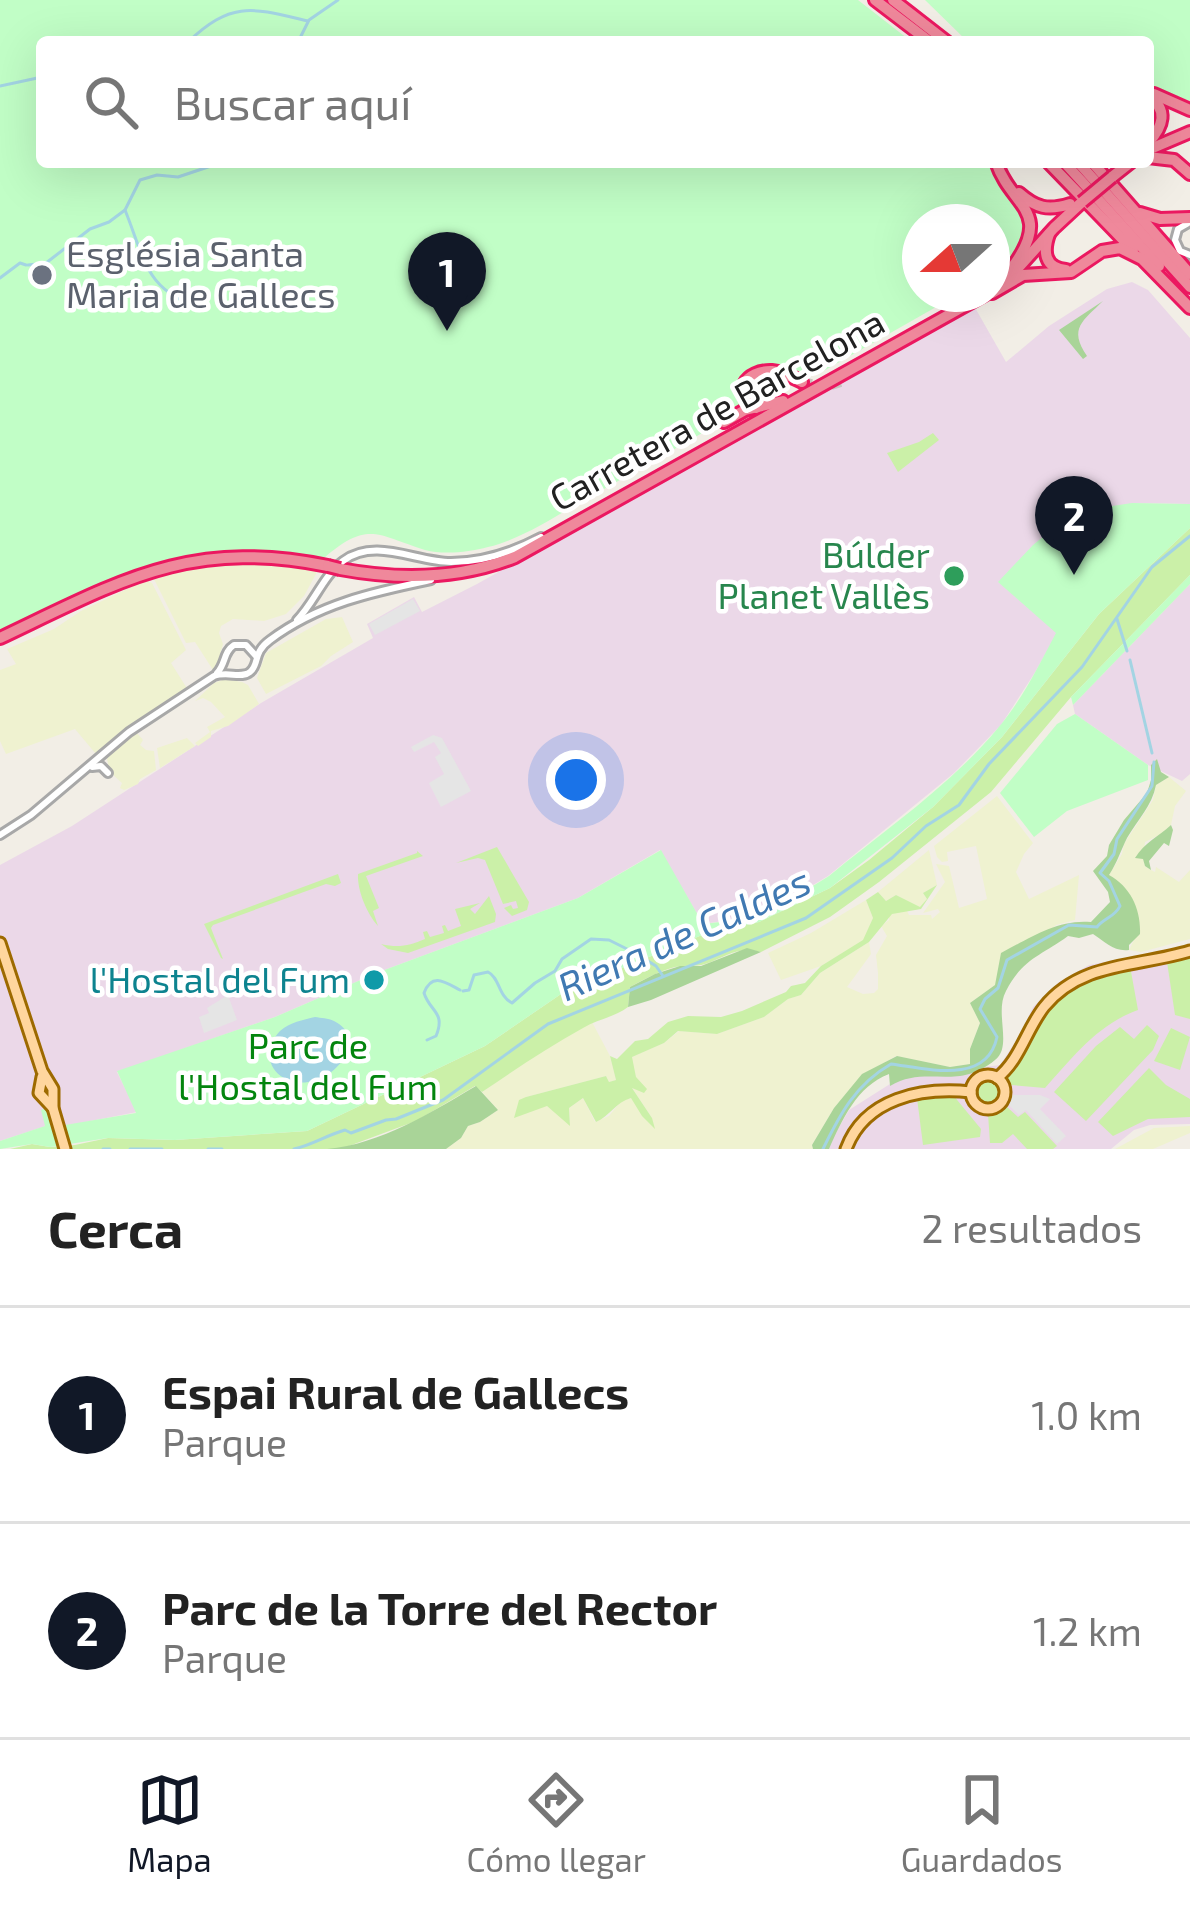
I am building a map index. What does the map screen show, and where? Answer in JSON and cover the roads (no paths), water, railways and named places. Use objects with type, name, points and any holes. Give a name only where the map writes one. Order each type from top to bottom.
[{"type":"highway","points":[[875,0],[922,36]]},
{"type":"highway","points":[[893,0],[939,36]]},
{"type":"highway","points":[[1154,96],[1190,110]]},
{"type":"highway","points":[[1154,100],[1162,117],[1154,139]]},
{"type":"highway","points":[[1154,146],[1190,129]]},
{"type":"highway","points":[[1154,152],[1181,164],[1190,174]]},
{"type":"highway","points":[[1000,168],[1029,218],[1028,240],[1014,266]]},
{"type":"highway","points":[[1001,168],[1033,204],[1048,209],[1081,203]]},
{"type":"highway","points":[[1048,234],[1045,250],[1050,264],[1062,270],[1077,266],[1103,238],[1103,226],[1053,168]]},
{"type":"highway","points":[[1069,168],[1188,304]]},
{"type":"highway","points":[[1083,168],[1190,287]]},
{"type":"highway","points":[[1101,168],[1190,274]]},
{"type":"highway","name":"Carretera de Barcelona","points":[[1010,270],[1121,168]]},
{"type":"highway","points":[[1081,203],[1188,304]]},
{"type":"highway","name":"Carretera de Barcelona","points":[[1010,276],[1081,203]]},
{"type":"highway","points":[[1136,211],[1160,219],[1190,220]]},
{"type":"highway","points":[[1163,242],[1184,261],[1190,259]]},
{"type":"highway","points":[[1010,281],[1023,275],[1067,274],[1107,250],[1128,248]]},
{"type":"highway","name":"Carretera de Barcelona","points":[[478,569],[943,312]]},
{"type":"highway","name":"Carretera de Barcelona","points":[[0,637],[128,578],[178,563],[242,556],[279,558],[401,577],[478,569],[515,557],[955,312]]},
{"type":"highway","points":[[844,381],[925,335]]},
{"type":"highway","points":[[756,408],[742,392],[752,375],[772,371],[802,382]]},
{"type":"highway","points":[[774,419],[828,382]]},
{"type":"highway","points":[[724,422],[741,412],[783,401]]},
{"type":"main road","points":[[0,946],[65,1149]]},
{"type":"main road","points":[[997,1078],[1042,1009],[1071,983],[1105,968],[1190,951]]},
{"type":"main road","points":[[983,1076],[997,1078],[1005,1094],[990,1109],[978,1107],[970,1092],[983,1076]]},
{"type":"main road","points":[[846,1149],[870,1112],[886,1102],[905,1095],[970,1092]]},
{"type":"street","points":[[1168,158],[1188,158]]},
{"type":"street","points":[[1190,220],[1178,229],[1175,240],[1190,259]]},
{"type":"street","points":[[285,630],[308,609],[338,565],[359,553],[379,550],[430,560],[474,560],[510,551],[551,532]]},
{"type":"street","points":[[2,834],[135,727],[214,676],[249,673],[264,644],[285,630],[358,596],[478,569]]},
{"type":"street","points":[[214,676],[234,645],[264,644]]},
{"type":"street","points":[[249,646],[256,656]]},
{"type":"street","points":[[225,660],[232,673]]},
{"type":"street","points":[[84,771],[101,766],[108,773],[103,759],[108,750]]},
{"type":"water","points":[[315,1017],[332,1020],[345,1030],[346,1053],[339,1065],[314,1081],[284,1078],[271,1063],[275,1037],[284,1028]]},
{"type":"waterway","points":[[301,36],[309,20],[338,0]]},
{"type":"waterway","points":[[195,36],[218,19],[244,11],[308,21]]},
{"type":"waterway","points":[[0,86],[36,78]]},
{"type":"waterway","points":[[28,265],[46,263],[90,229],[125,210],[140,180],[157,175],[178,177],[205,168]]},
{"type":"waterway","points":[[125,210],[158,283],[203,308]]},
{"type":"waterway","points":[[0,278],[20,263],[26,265]]},
{"type":"waterway","name":"Riera de Caldes","points":[[294,1149],[443,1100],[548,1024],[806,918],[959,805],[989,764],[1082,667],[1152,567],[1190,536]]},
{"type":"waterway","points":[[1117,619],[1127,651]]},
{"type":"waterway","points":[[1130,660],[1152,753]]},
{"type":"waterway","points":[[823,1149],[850,1101],[891,1064],[954,1070],[981,1062],[997,1037],[980,1009],[998,988],[1007,960],[1069,925],[1097,927],[1118,910],[1109,881],[1100,873],[1152,786],[1154,762]]},
{"type":"waterway","points":[[463,991],[469,990],[474,975],[488,972],[512,1003],[591,939],[609,940],[635,953],[663,976]]},
{"type":"waterway","points":[[427,1040],[436,1036],[439,1022],[424,993],[427,987],[439,981],[460,990]]},
{"type":"waterway","name":"Riera de Caldes","points":[[103,1149],[110,1149]]},
{"type":"waterway","name":"Riera de Caldes","points":[[130,1149],[162,1149]]},
{"type":"waterway","name":"Riera de Caldes","points":[[208,1149],[222,1149]]},
{"type":"tunnel","points":[[802,382],[824,387],[844,381]]},
{"type":"place","name":"Església Santa Maria de Gallecs","points":[[42,275]]},
{"type":"place","name":"Espai Rural de Gallecs","points":[[447,331]]},
{"type":"place","name":"Parc de la Torre del Rector","points":[[1074,575]]},
{"type":"place","name":"Búlder Planet Vallès","points":[[954,576]]},
{"type":"place","name":"l'Hostal del Fum","points":[[374,980]]},
{"type":"park label","name":"Parc de l'Hostal del Fum","points":[[308,1066]]}]
